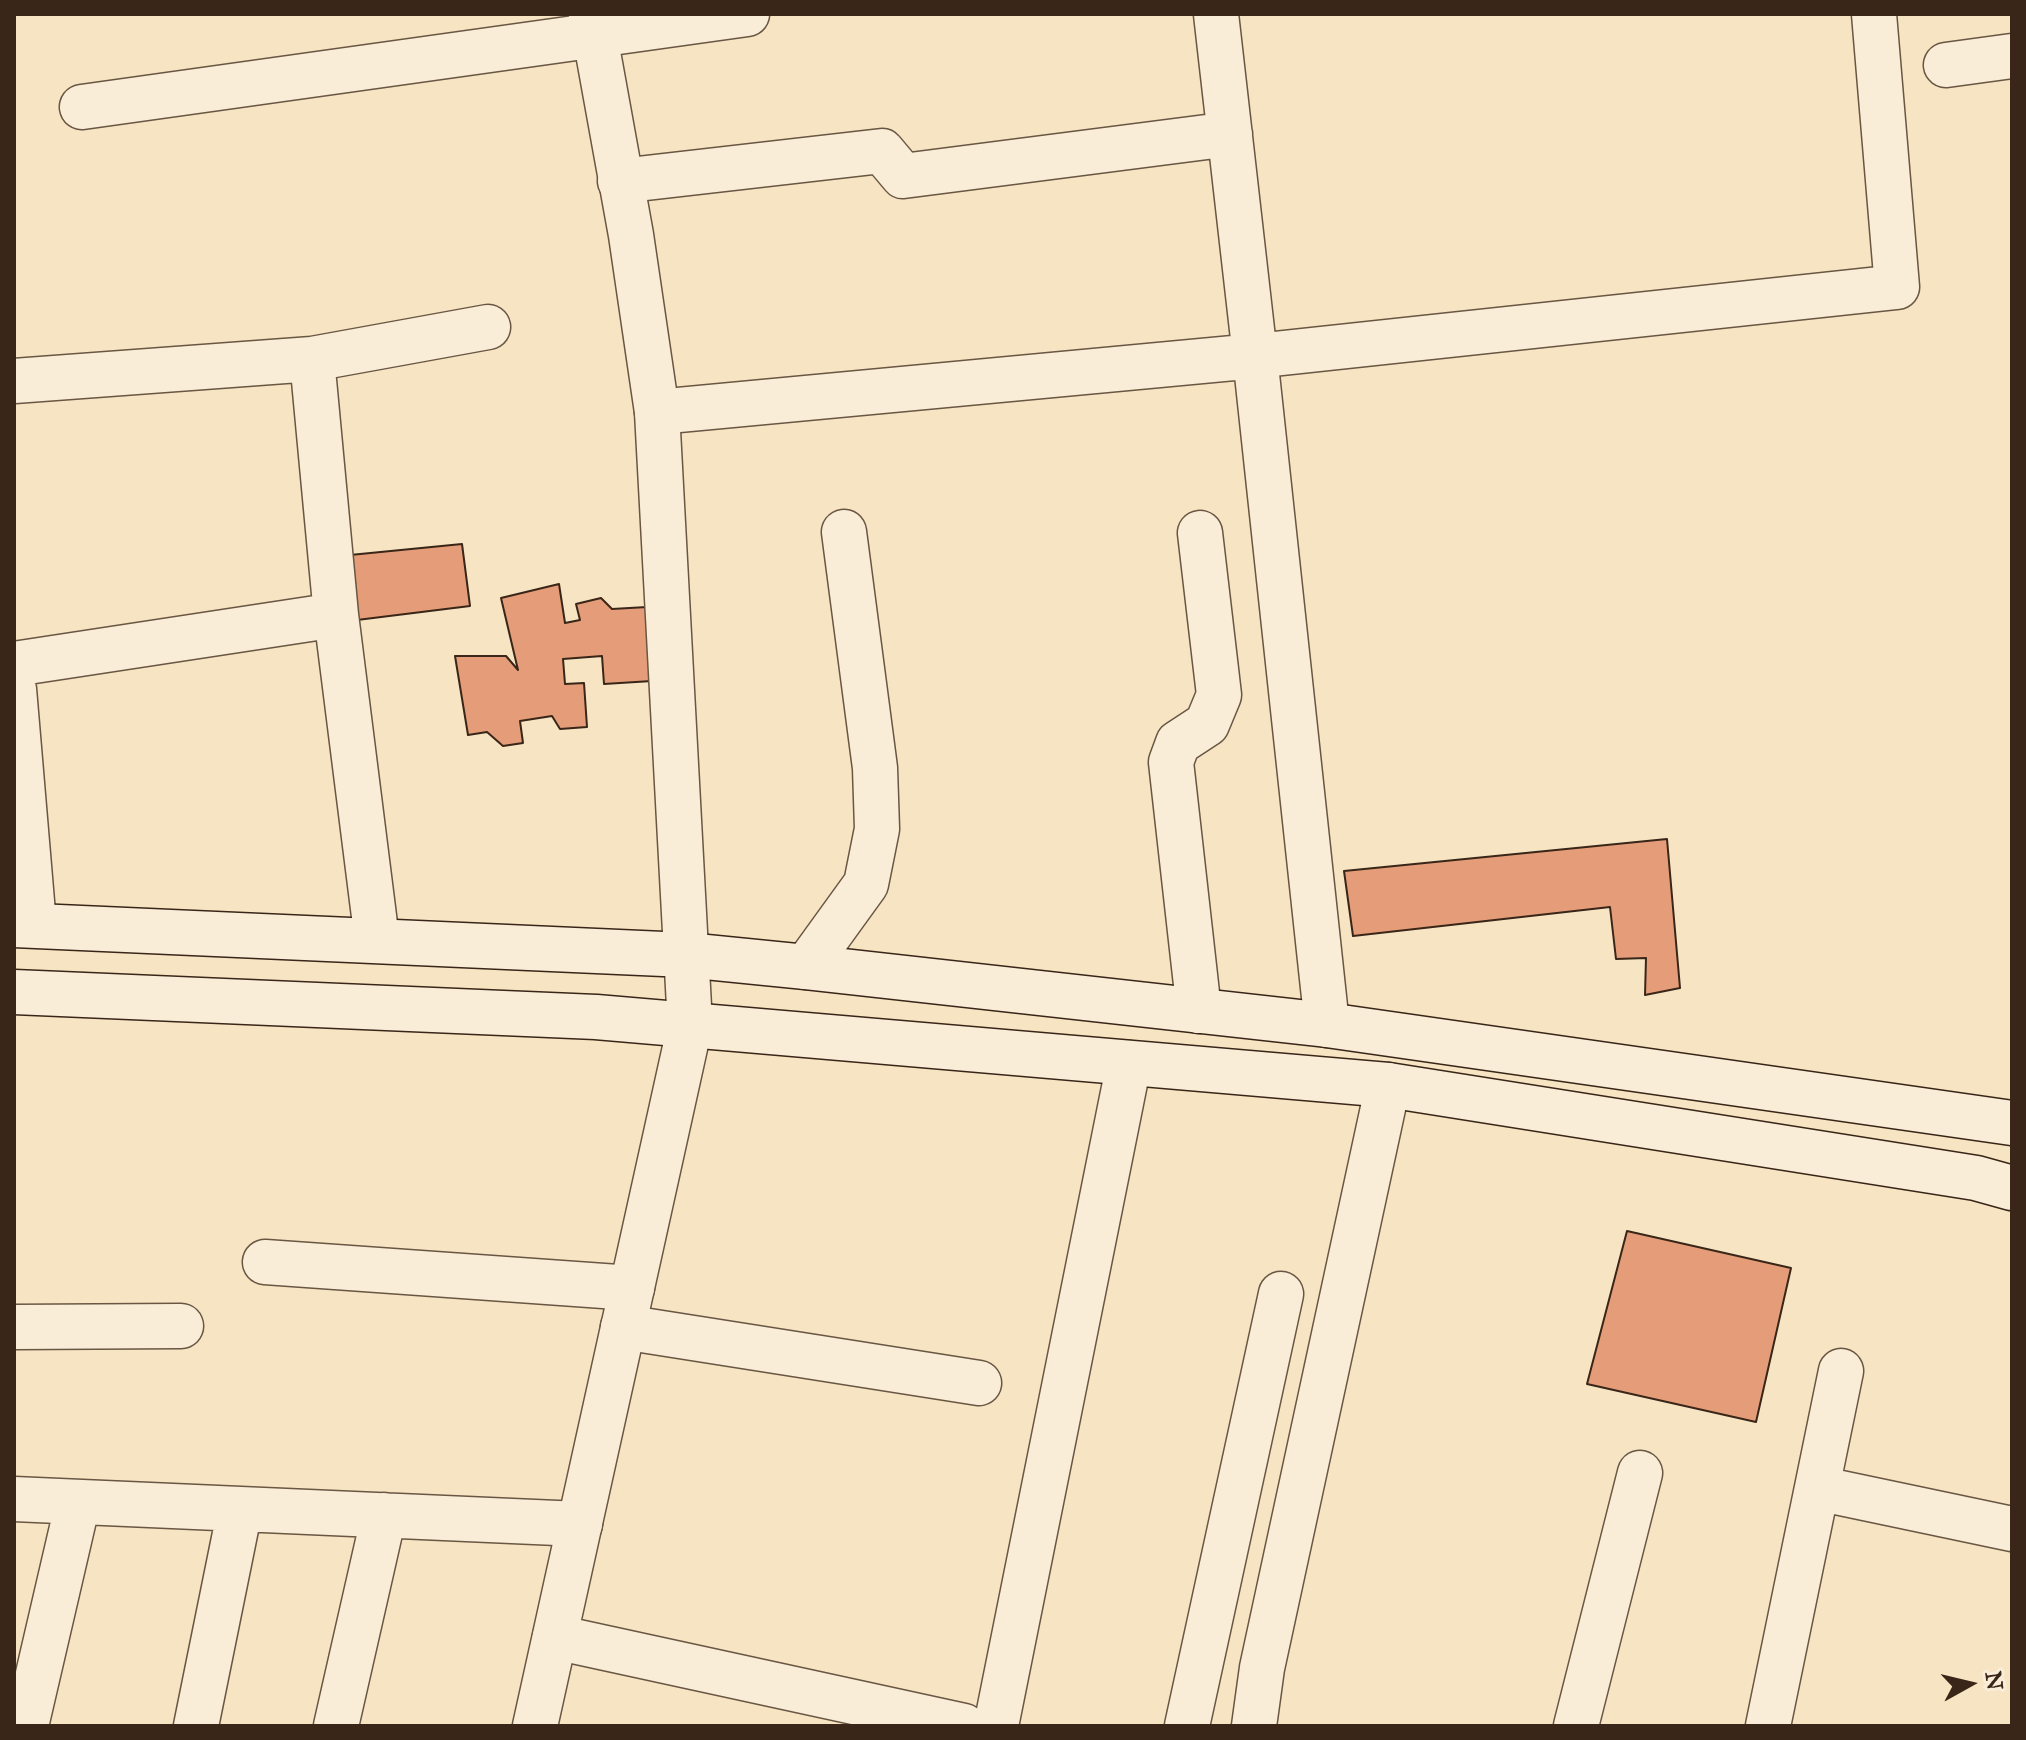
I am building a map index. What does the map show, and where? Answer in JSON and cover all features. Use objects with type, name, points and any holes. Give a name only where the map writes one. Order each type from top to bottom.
[{"type":"street","points":[[82,107],[592,25],[747,14]]},
{"type":"street","points":[[1216,14],[1327,1025]]},
{"type":"street","points":[[657,412],[1255,356],[1897,287],[1874,14]]},
{"type":"street","points":[[535,1726],[690,1025],[657,412],[592,25]]},
{"type":"street","points":[[1946,65],[2012,56]]},
{"type":"street","points":[[620,181],[882,151],[903,176],[1230,134]]},
{"type":"street","points":[[14,381],[312,359],[488,327]]},
{"type":"street","points":[[312,359],[336,615],[377,940]]},
{"type":"street","points":[[806,967],[866,884],[877,829],[875,768],[844,532]]},
{"type":"street","points":[[1199,1011],[1171,762],[1178,743],[1207,724],[1219,695],[1200,533]]},
{"type":"street","points":[[14,664],[336,615]]},
{"type":"street","points":[[14,689],[24,925],[686,955],[1327,1025],[2012,1123]]},
{"type":"street","points":[[14,992],[596,1017],[1388,1085],[1976,1178],[2012,1188]]},
{"type":"street","points":[[996,1726],[1129,1063]]},
{"type":"street","points":[[1254,1726],[1262,1668],[1388,1085]]},
{"type":"street","points":[[265,1262],[628,1307],[979,1383]]},
{"type":"street","points":[[1187,1726],[1281,1294]]},
{"type":"street","points":[[14,1327],[181,1326]]},
{"type":"street","points":[[1768,1726],[1841,1371]]},
{"type":"street","points":[[1576,1726],[1640,1473]]},
{"type":"street","points":[[1817,1488],[2012,1529]]},
{"type":"street","points":[[14,1499],[580,1524]]},
{"type":"street","points":[[26,1726],[78,1502]]},
{"type":"street","points":[[196,1726],[240,1509]]},
{"type":"street","points":[[336,1726],[384,1515]]},
{"type":"street","points":[[555,1637],[964,1726]]},
{"type":"building","points":[[462,544],[470,606],[357,620],[350,555]]},
{"type":"building","points":[[559,584],[565,623],[580,620],[576,604],[601,598],[612,609],[647,607],[652,681],[604,684],[602,656],[563,659],[565,684],[584,683],[587,727],[560,729],[552,716],[520,721],[523,743],[503,746],[487,732],[468,735],[455,656],[506,656],[518,670],[501,598]]},
{"type":"building","points":[[1667,839],[1680,988],[1645,995],[1646,958],[1616,959],[1610,907],[1353,936],[1344,871]]},
{"type":"building","points":[[1627,1231],[1791,1268],[1756,1422],[1587,1384]]}]
